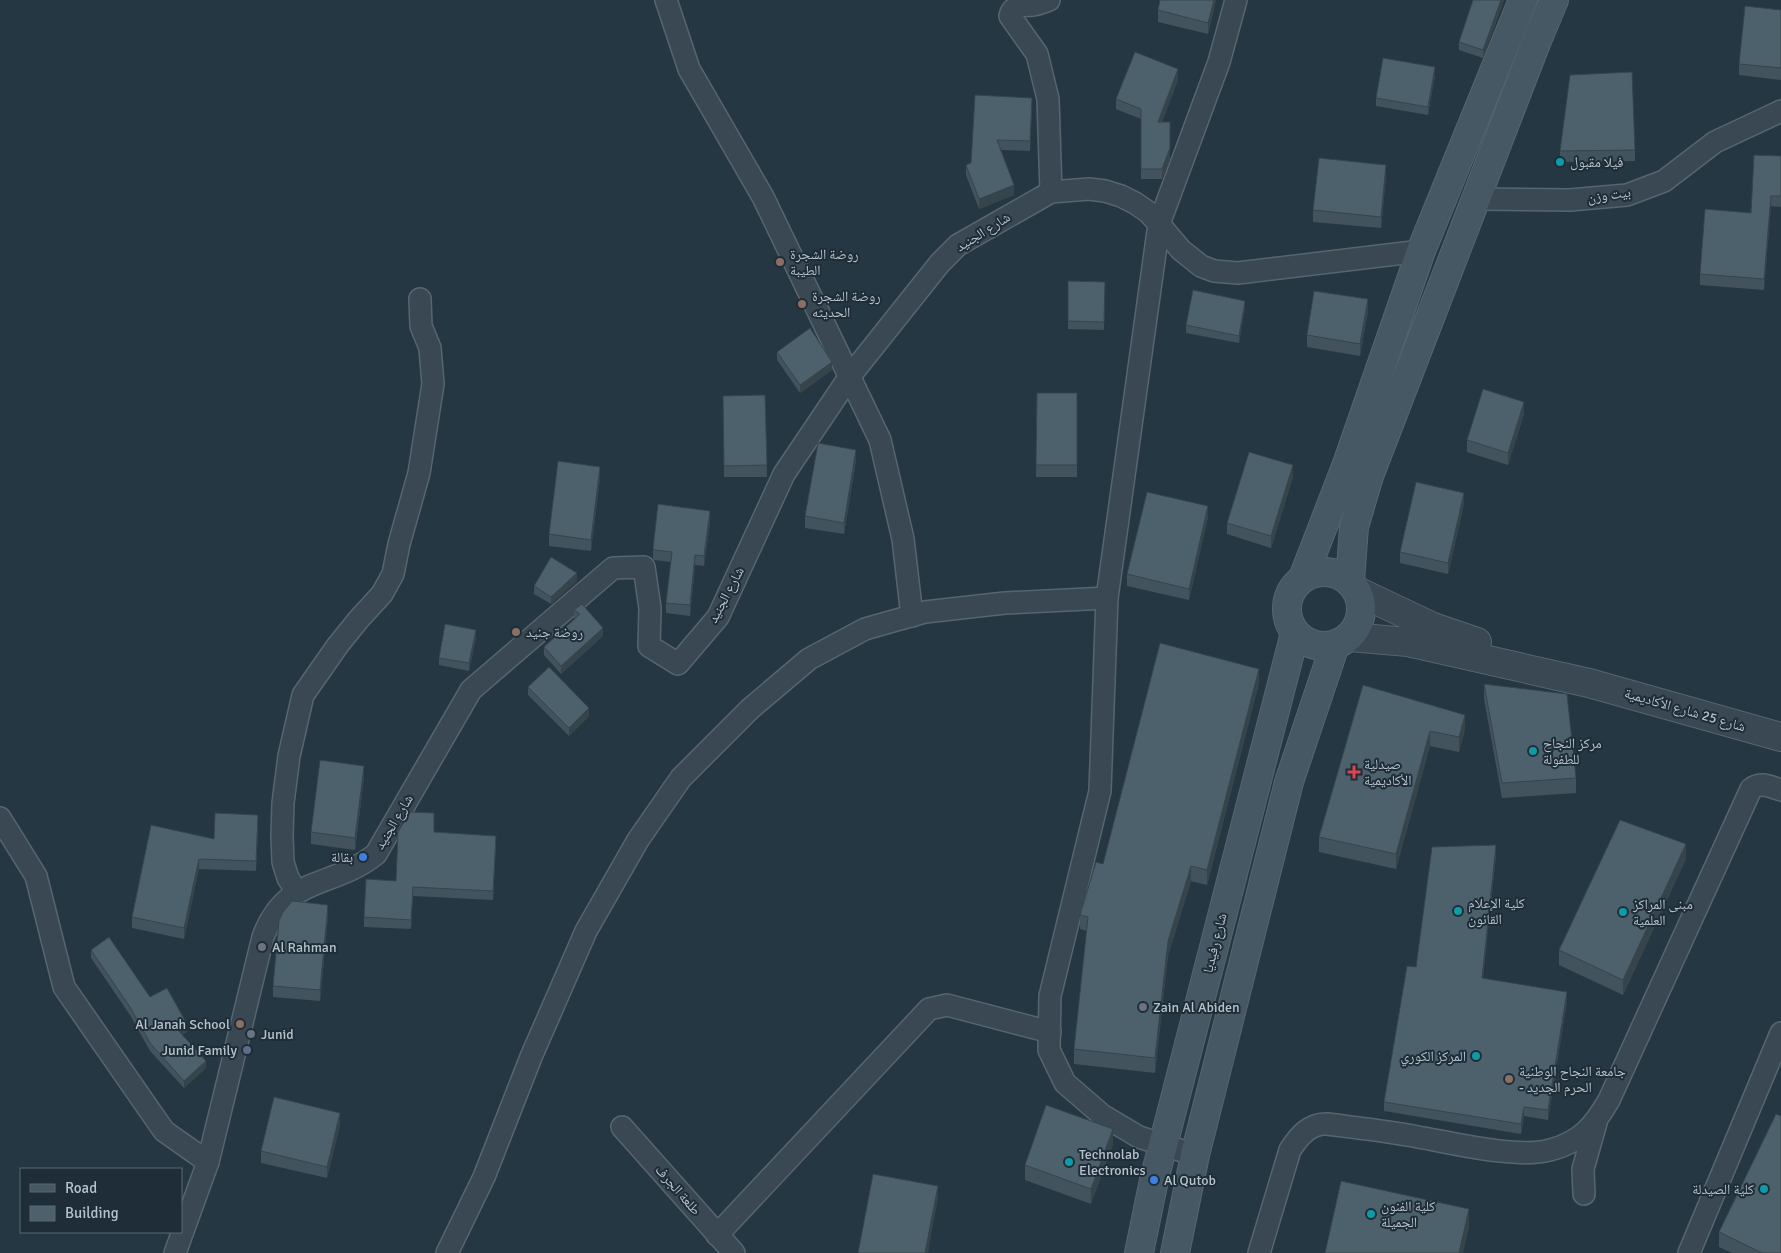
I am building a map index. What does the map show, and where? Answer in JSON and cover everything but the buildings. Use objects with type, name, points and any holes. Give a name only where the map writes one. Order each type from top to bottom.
[{"type":"main road","points":[[1303,578],[1347,464],[1421,251],[1523,0]]},
{"type":"main road","points":[[1353,586],[1339,575],[1327,572],[1315,573],[1303,578],[1294,587],[1288,598],[1289,622],[1295,633],[1304,641],[1315,646],[1328,647],[1342,641],[1357,628],[1362,616],[1361,603],[1353,586],[1354,527],[1369,476],[1554,0]]},
{"type":"main road","name":"شارع رفيديا","points":[[1139,1253],[1162,1146],[1295,633]]},
{"type":"main road","points":[[1175,1253],[1194,1155],[1289,782],[1342,641]]},
{"type":"street","points":[[666,0],[689,69],[763,197],[880,440],[903,539],[912,616]]},
{"type":"street","points":[[1049,0],[1035,5],[1017,6],[1012,10],[1010,16],[1038,54],[1048,99],[1051,192]]},
{"type":"street","points":[[1194,1155],[1138,1137],[1102,1116],[1065,1083],[1049,1050],[1050,996],[1100,791],[1107,598],[1159,224],[1219,62],[1236,0]]},
{"type":"street","name":"بيت وزن","points":[[1476,199],[1570,200],[1626,195],[1664,181],[1715,142],[1781,111]]},
{"type":"street","name":"شارع الجنيد","points":[[175,1253],[208,1162],[263,937],[275,912],[285,901],[310,884],[364,864],[376,854],[471,690],[613,568],[644,567],[650,608],[649,646],[678,664],[718,617],[784,474],[850,376],[940,263],[958,245],[1051,192],[1073,189],[1105,191],[1135,203],[1148,212],[1190,259],[1214,271],[1228,273],[1421,251]]},
{"type":"street","points":[[297,892],[288,878],[282,862],[283,803],[289,756],[303,695],[338,645],[382,594],[393,574],[399,544],[420,473],[433,384],[430,348],[420,326],[420,299]]},
{"type":"street","points":[[1353,586],[1433,627],[1589,683]]},
{"type":"street","points":[[447,1253],[484,1176],[531,1057],[586,931],[638,840],[681,778],[750,708],[809,659],[865,629],[925,612],[1005,603],[1107,598]]},
{"type":"street","points":[[1342,641],[1408,642],[1589,683]]},
{"type":"street","name":"شارع 25 شارع الأكاديمية","points":[[1589,683],[1781,737]]},
{"type":"street","points":[[1584,1194],[1583,1169],[1596,1122],[1618,1082],[1751,789],[1756,785],[1763,784],[1781,790]]},
{"type":"street","points":[[0,818],[36,876],[64,987],[164,1131],[208,1162]]},
{"type":"street","points":[[718,1235],[929,1009],[947,1005],[1050,1032]]},
{"type":"street","points":[[1689,1253],[1781,1033]]},
{"type":"street","points":[[1259,1253],[1290,1150],[1296,1140],[1312,1126],[1328,1124],[1398,1133],[1492,1149],[1535,1153],[1551,1150],[1582,1136],[1596,1122]]},
{"type":"street","name":"طلعة الجرف","points":[[622,1127],[734,1253]]},
{"type":"place","name":"فيلا مقبول","points":[[1560,162]]},
{"type":"place","name":"روضة الشجرة الطيبة","points":[[780,262]]},
{"type":"place","name":"روضة الشجرة الحديثه","points":[[802,304]]},
{"type":"place","name":"روضة جنيد","points":[[516,632]]},
{"type":"place","name":"مركز النجاح للطفولة","points":[[1533,751]]},
{"type":"place","name":"صيدلية الأكاديمية","points":[[1354,772]]},
{"type":"place","name":"بقالة","points":[[363,857]]},
{"type":"place","name":"كلية الإعلام القانون","points":[[1458,911]]},
{"type":"place","name":"مبنى المراكز العلمية","points":[[1623,912]]},
{"type":"place","name":"Al Rahman","points":[[262,947]]},
{"type":"place","name":"Zain Al Abiden","points":[[1143,1007]]},
{"type":"place","name":"Al Janah School","points":[[240,1024]]},
{"type":"place","name":"Junid","points":[[251,1034]]},
{"type":"place","name":"Junid Family","points":[[247,1050]]},
{"type":"place","name":"المركز الكوري","points":[[1476,1056]]},
{"type":"place","name":"جامعة النجاح الوطنية - الحرم الجديد","points":[[1509,1079]]},
{"type":"place","name":"Technolab Electronics","points":[[1069,1162]]},
{"type":"place","name":"Al Qutob","points":[[1154,1180]]},
{"type":"place","name":"كلية الصيدلة","points":[[1764,1189]]},
{"type":"place","name":"كلية الفنون الجميلة","points":[[1371,1214]]}]
